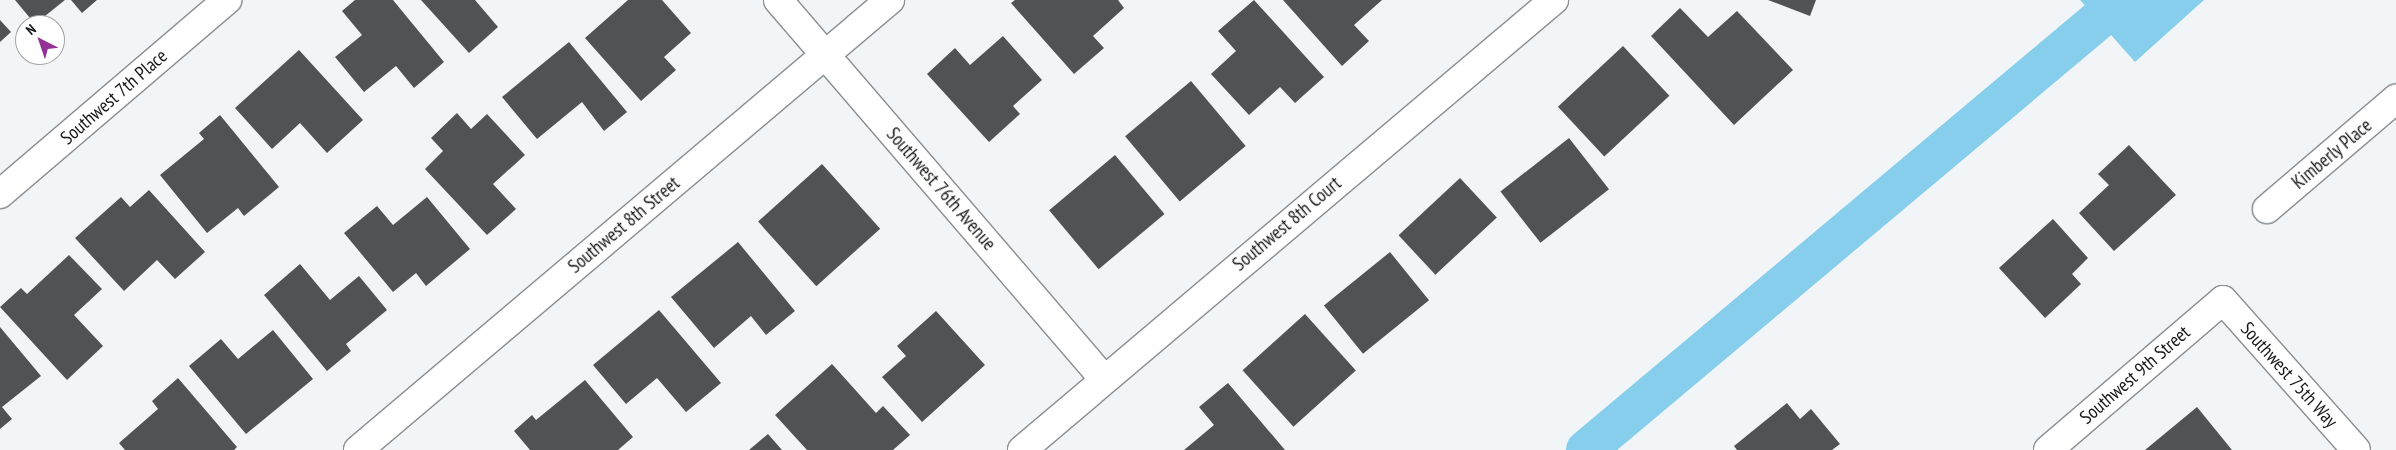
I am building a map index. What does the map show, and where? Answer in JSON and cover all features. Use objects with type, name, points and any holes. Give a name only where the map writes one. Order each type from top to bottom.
[{"type":"street","name":"Southwest 7th Place","points":[[0,194],[227,0]]},
{"type":"street","name":"Southwest 76th Avenue","points":[[778,0],[1104,379]]},
{"type":"street","name":"Southwest 8th Street","points":[[358,450],[890,0]]},
{"type":"street","name":"Southwest 8th Court","points":[[1022,450],[1554,0]]},
{"type":"street","name":"Kimberly Place","points":[[2267,209],[2396,99]]},
{"type":"street","name":"Southwest 9th Street","points":[[2048,450],[2223,300]]},
{"type":"street","name":"Southwest 75th Way","points":[[2223,300],[2356,450]]},
{"type":"water","points":[[2080,0],[2204,0],[2135,62]]},
{"type":"building","points":[[15,0],[65,0],[46,15],[28,15]]},
{"type":"building","points":[[71,0],[97,0],[82,13]]},
{"type":"building","points":[[355,0],[393,0],[444,62],[414,88],[396,66],[364,92],[335,57],[362,35],[342,11]]},
{"type":"building","points":[[421,0],[475,0],[498,27],[469,53]]},
{"type":"building","points":[[628,0],[662,0],[691,33],[664,57],[676,70],[641,101],[585,38]]},
{"type":"building","points":[[1015,0],[1118,0],[1124,8],[1093,36],[1104,48],[1074,74],[1011,3]]},
{"type":"building","points":[[1254,0],[1324,77],[1295,103],[1280,87],[1249,115],[1211,74],[1236,51],[1218,31]]},
{"type":"building","points":[[1283,0],[1382,0],[1354,25],[1369,41],[1342,66]]},
{"type":"building","points":[[1768,0],[1816,0],[1810,16]]},
{"type":"building","points":[[1680,8],[1708,37],[1737,11],[1793,70],[1734,125],[1651,36]]},
{"type":"building","points":[[0,20],[11,32],[0,42]]},
{"type":"building","points":[[1003,36],[1042,80],[1013,106],[1020,114],[989,142],[927,74],[955,48],[970,65]]},
{"type":"building","points":[[569,42],[627,112],[604,131],[582,102],[537,139],[502,97]]},
{"type":"building","points":[[1623,46],[1669,96],[1604,156],[1558,107]]},
{"type":"building","points":[[299,50],[363,120],[327,153],[300,123],[272,149],[235,108]]},
{"type":"building","points":[[1191,81],[1246,146],[1180,201],[1125,136]]},
{"type":"building","points":[[457,113],[471,129],[487,114],[525,155],[493,184],[516,209],[487,235],[425,169],[443,151],[431,138]]},
{"type":"building","points":[[220,115],[279,187],[244,216],[238,208],[207,233],[160,175],[204,139],[199,133]]},
{"type":"building","points":[[1569,138],[1609,189],[1540,243],[1500,192]]},
{"type":"building","points":[[2129,145],[2176,195],[2114,251],[2079,213],[2109,185],[2098,174]]},
{"type":"building","points":[[1115,155],[1164,214],[1099,269],[1049,210]]},
{"type":"building","points":[[822,164],[880,229],[816,286],[758,222]]},
{"type":"building","points":[[1460,178],[1497,217],[1435,275],[1399,235]]},
{"type":"building","points":[[149,190],[205,252],[175,279],[157,260],[124,291],[75,238],[121,197],[130,207]]},
{"type":"building","points":[[427,197],[470,249],[426,286],[416,273],[393,292],[344,233],[377,206],[393,225]]},
{"type":"building","points":[[2053,219],[2088,258],[2072,274],[2081,284],[2045,318],[1999,268]]},
{"type":"building","points":[[738,242],[795,311],[766,335],[751,316],[714,348],[671,297]]},
{"type":"building","points":[[1390,252],[1429,300],[1363,354],[1324,305]]},
{"type":"building","points":[[69,255],[102,289],[74,315],[103,346],[67,380],[0,307],[21,288],[27,294]]},
{"type":"building","points":[[300,264],[330,300],[359,276],[387,310],[346,344],[351,351],[327,371],[264,295]]},
{"type":"building","points":[[659,310],[721,383],[686,412],[657,378],[626,404],[593,365]]},
{"type":"building","points":[[936,311],[985,365],[922,422],[882,377],[906,356],[897,346]]},
{"type":"building","points":[[1305,314],[1356,370],[1293,427],[1243,370]]},
{"type":"building","points":[[0,327],[41,376],[2,407],[12,419],[0,429]]},
{"type":"building","points":[[273,330],[313,379],[246,434],[189,366],[221,339],[238,359]]},
{"type":"building","points":[[832,364],[876,413],[883,406],[910,435],[893,450],[807,450],[775,415]]},
{"type":"building","points":[[178,378],[237,447],[234,450],[125,450],[119,443],[158,409],[152,401]]},
{"type":"building","points":[[585,380],[633,437],[618,450],[530,450],[514,431],[532,415],[536,420]]},
{"type":"building","points":[[1228,383],[1285,450],[1184,450],[1214,425],[1199,407]]},
{"type":"building","points":[[1787,403],[1800,419],[1811,409],[1840,444],[1832,450],[1737,450],[1734,446]]},
{"type":"building","points":[[2197,407],[2232,450],[2145,450]]},
{"type":"building","points":[[768,434],[782,450],[749,450]]},
{"type":"waterway","points":[[1586,450],[2122,0]]}]
